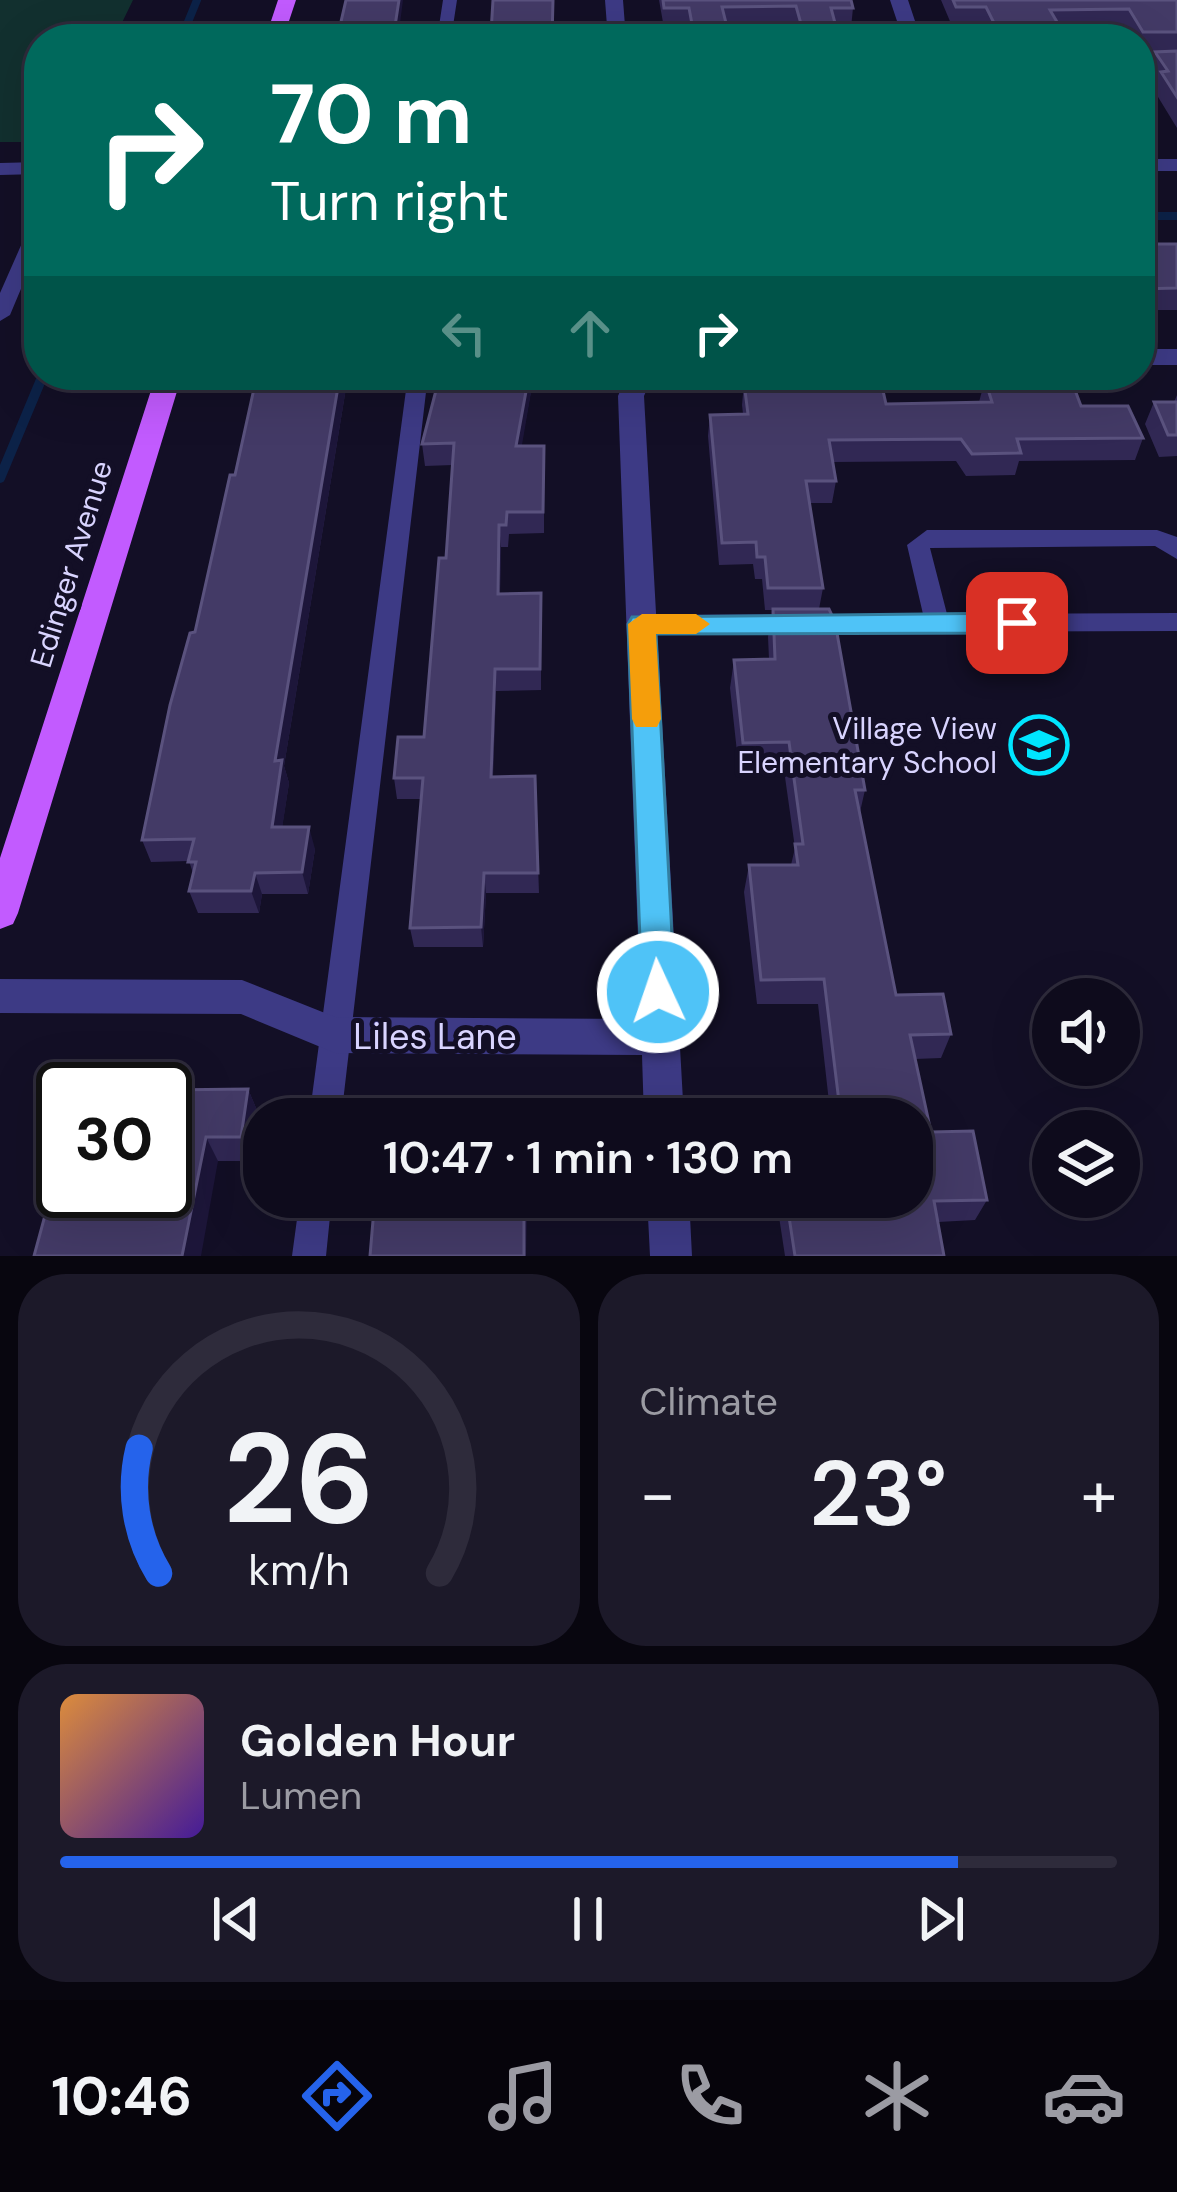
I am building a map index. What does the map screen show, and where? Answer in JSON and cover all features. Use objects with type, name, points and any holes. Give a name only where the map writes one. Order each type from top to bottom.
[{"type":"main road","name":"Edinger Avenue","points":[[0,913],[164,390]]},
{"type":"street","points":[[634,390],[663,1098]]},
{"type":"street","name":"Liles Lane","points":[[0,995],[242,997],[335,1035],[661,1037]]},
{"type":"street","points":[[669,1218],[670,1256]]},
{"type":"lane","points":[[0,315],[24,260]]},
{"type":"lane","points":[[328,1098],[416,390]]},
{"type":"lane","points":[[937,623],[919,545],[927,538],[1157,538],[1177,551]]},
{"type":"lane","points":[[642,624],[1177,622]]},
{"type":"lane","points":[[309,1256],[314,1218]]},
{"type":"green space","points":[[0,0],[133,0],[121,24],[24,24],[24,142],[0,142]]},
{"type":"building","points":[[346,0],[399,0],[395,24],[340,24]]},
{"type":"building","points":[[493,0],[553,0],[552,24],[492,24]]},
{"type":"building","points":[[663,0],[851,0],[853,8],[831,8],[835,23],[801,24],[796,6],[722,7],[726,23],[692,24],[689,8],[664,8]]},
{"type":"building","points":[[953,0],[1177,0],[1177,32],[1155,32],[1155,24],[1138,24],[1129,9],[1050,10],[1058,24],[994,24],[986,7],[956,7]]},
{"type":"building","points":[[1177,51],[1177,97],[1155,52]]},
{"type":"building","points":[[1155,244],[1177,244],[1177,288],[1155,289]]},
{"type":"building","points":[[254,390],[337,390],[275,761],[282,760],[272,827],[309,827],[302,872],[255,873],[251,891],[189,891],[196,862],[188,862],[194,839],[142,840],[170,705],[190,633],[195,632],[230,475],[235,475]]},
{"type":"building","points":[[436,390],[526,390],[516,446],[544,446],[543,512],[507,512],[506,525],[499,525],[498,594],[541,593],[540,669],[495,669],[491,777],[535,776],[538,873],[484,873],[481,927],[410,928],[423,778],[394,778],[398,737],[424,737],[439,558],[446,558],[454,443],[422,444]]},
{"type":"building","points":[[745,390],[883,390],[886,404],[992,402],[988,390],[1075,390],[1081,406],[1128,406],[1143,438],[1017,439],[1021,453],[972,454],[961,439],[829,440],[836,481],[806,481],[823,588],[768,588],[765,557],[757,557],[756,542],[722,543],[710,415],[748,414]]},
{"type":"building","points":[[1154,402],[1177,402],[1177,435],[1168,435]]},
{"type":"building","points":[[773,609],[829,609],[865,790],[855,790],[896,995],[943,994],[951,1034],[910,1035],[924,1098],[839,1098],[824,979],[761,980],[749,865],[798,865],[795,844],[803,844],[789,742],[743,743],[734,660],[775,659]]},
{"type":"building","points":[[248,1089],[243,1098],[241,1137],[206,1137],[192,1206],[192,1090]]},
{"type":"building","points":[[973,1131],[987,1200],[934,1201],[944,1256],[795,1256],[789,1218],[933,1218],[933,1132]]},
{"type":"building","points":[[44,1218],[190,1218],[182,1256],[34,1256]]},
{"type":"building","points":[[373,1218],[524,1218],[524,1256],[370,1256]]},
{"type":"waterway","points":[[187,24],[197,0]]},
{"type":"waterway","points":[[1155,216],[1177,216]]},
{"type":"waterway","points":[[0,478],[37,390]]},
{"type":"slow traffic","points":[[646,719],[642,624],[696,624]]},
{"type":"place","name":"Village View Elementary School","points":[[1039,745]]},
{"type":"route","points":[[658,992],[642,624],[1017,623]]}]
